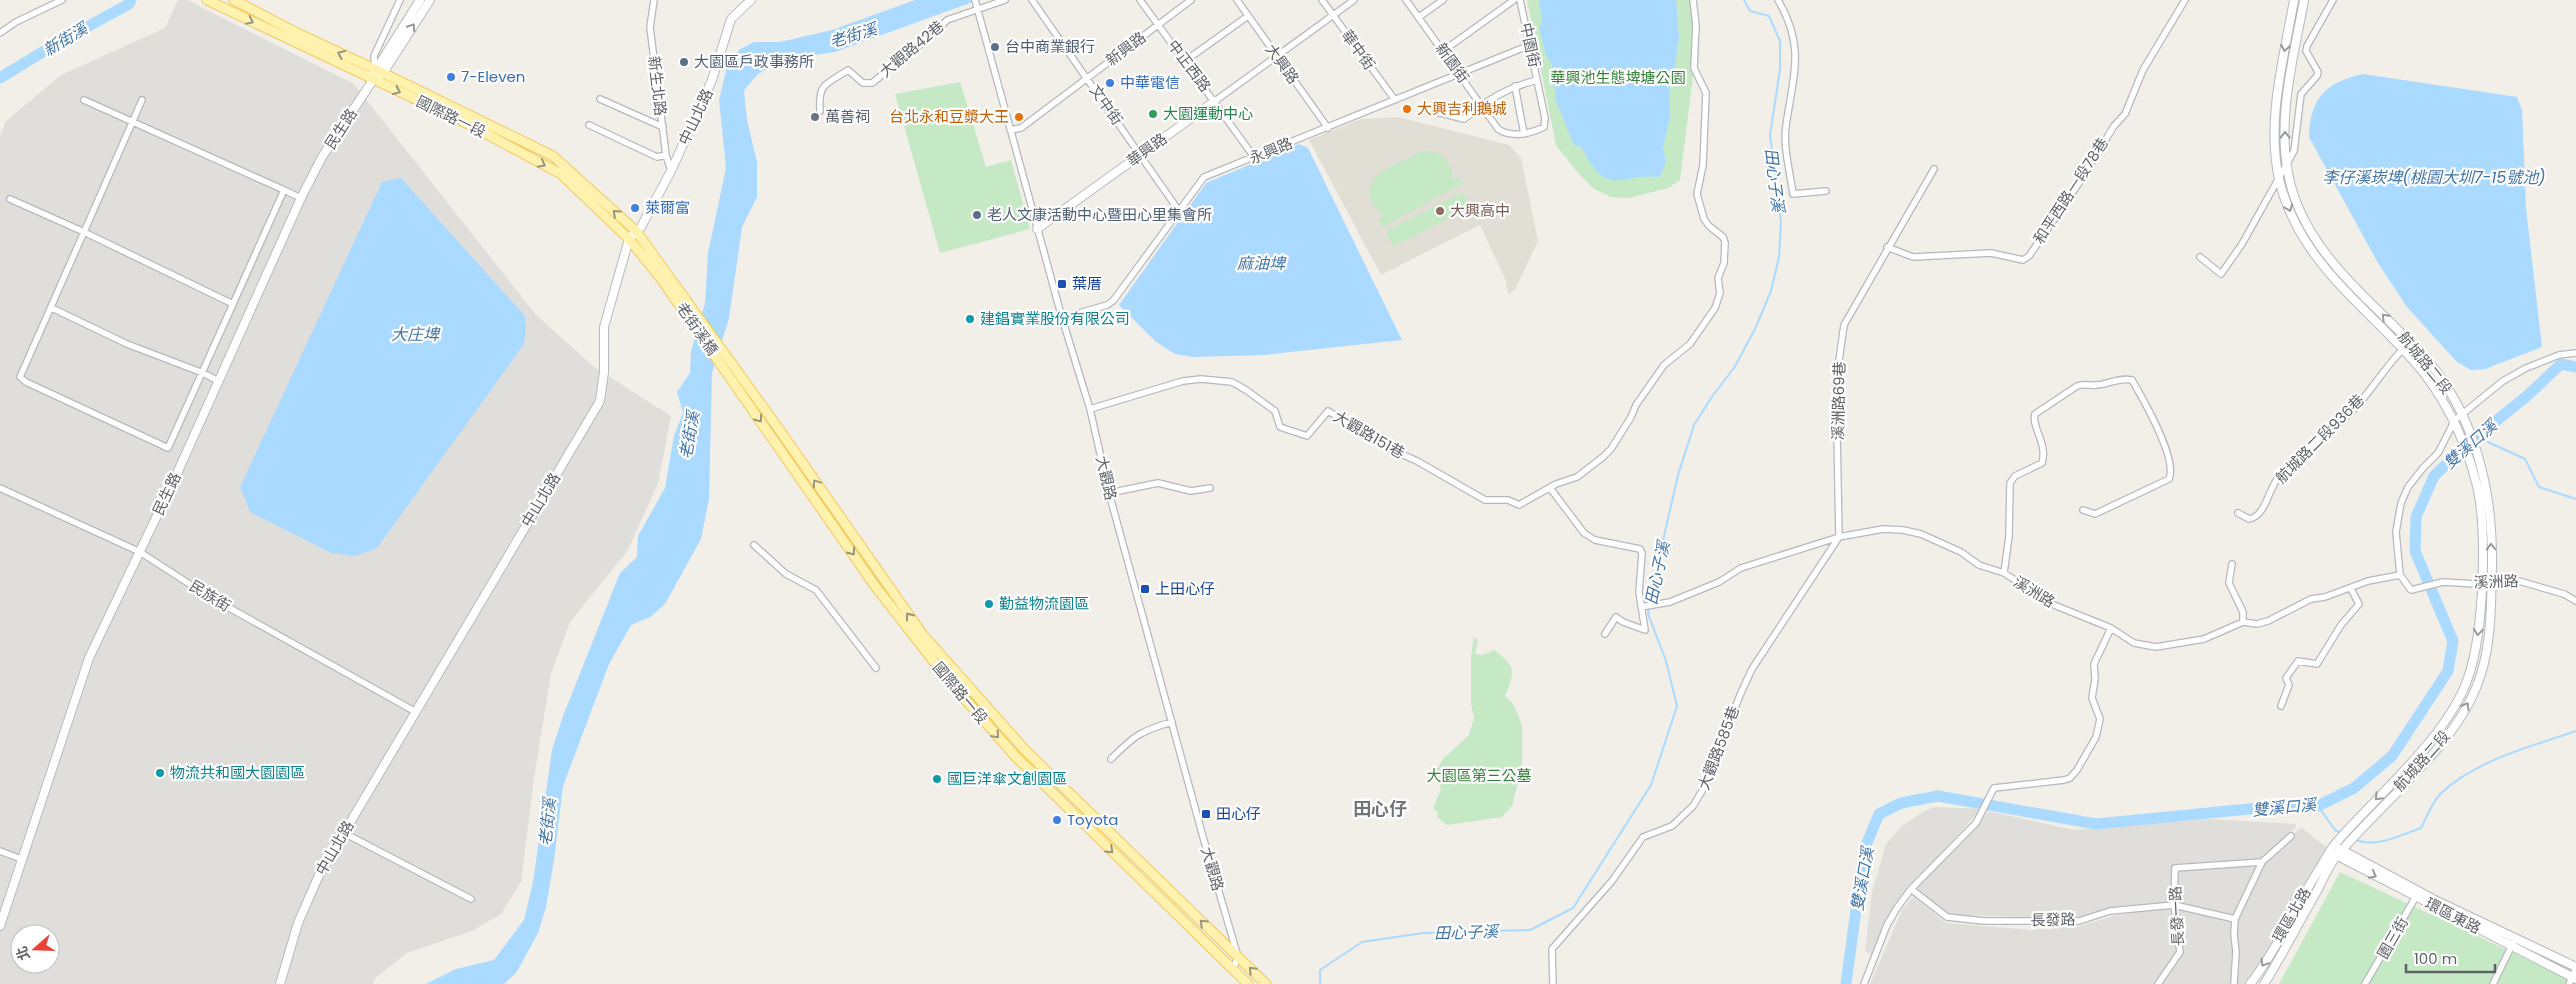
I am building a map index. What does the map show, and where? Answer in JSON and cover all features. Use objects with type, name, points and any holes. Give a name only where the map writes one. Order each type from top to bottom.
[{"type":"main road","name":"國際路一段","points":[[207,0],[468,124],[561,174],[629,238],[666,278]]},
{"type":"main road","name":"國際路一段","points":[[234,0],[295,32],[554,156],[636,232],[666,278]]},
{"type":"main road","name":"老街溪橋","points":[[666,278],[736,377]]},
{"type":"main road","name":"國際路一段","points":[[736,377],[923,635],[1004,728],[1238,957]]},
{"type":"main road","name":"國際路一段","points":[[736,377],[875,586],[949,681],[1016,758],[1233,969]]},
{"type":"main road","points":[[1073,813],[1081,805]]},
{"type":"main road","points":[[1238,957],[1266,984]]},
{"type":"main road","points":[[1233,969],[1248,984]]},
{"type":"street","points":[[0,33],[16,22],[62,0]]},
{"type":"street","points":[[379,71],[374,56],[400,0]]},
{"type":"street","name":"民生路","points":[[379,71],[420,0]]},
{"type":"street","name":"民生路","points":[[0,926],[89,658],[140,552],[301,198],[322,157],[379,71],[430,0]]},
{"type":"street","name":"新生北路","points":[[654,0],[650,27],[666,155],[671,171]]},
{"type":"street","name":"中山北路","points":[[280,984],[298,923],[319,875],[600,401],[604,372],[604,328],[629,238],[636,232],[671,171],[712,80],[731,19],[751,0]]},
{"type":"street","points":[[976,5],[1005,0]]},
{"type":"street","name":"文中街","points":[[1032,0],[1179,211]]},
{"type":"street","name":"中正西路","points":[[1140,0],[1254,157]]},
{"type":"street","name":"新興路","points":[[1010,130],[1021,128],[1191,0]]},
{"type":"street","name":"大興路","points":[[1238,0],[1328,128]]},
{"type":"street","name":"華中街","points":[[1322,0],[1395,100]]},
{"type":"street","name":"華興路","points":[[1037,229],[1354,0]]},
{"type":"street","name":"新園街","points":[[1406,0],[1498,129],[1505,134],[1524,134]]},
{"type":"street","points":[[1419,17],[1443,0]]},
{"type":"street","points":[[1443,50],[1514,0]]},
{"type":"street","name":"中園街","points":[[1520,0],[1545,118],[1544,127],[1524,134]]},
{"type":"street","points":[[1605,634],[1616,617],[1629,625],[1645,630],[1639,592],[1642,554],[1640,549],[1595,540],[1590,537],[1571,517],[1550,488],[1577,477],[1611,449],[1631,417],[1636,405],[1664,365],[1690,344],[1710,318],[1720,293],[1718,278],[1724,263],[1725,243],[1723,237],[1704,219],[1697,194],[1703,165],[1706,93],[1694,68],[1696,25],[1693,0]]},
{"type":"street","points":[[1778,0],[1792,27],[1796,57],[1795,81],[1786,126],[1793,194],[1826,190]]},
{"type":"street","name":"和平西路一段78巷","points":[[1887,247],[1913,257],[1991,253],[2023,260],[2029,256],[2079,183],[2114,126],[2125,114],[2143,70],[2185,0]]},
{"type":"street","name":"航城路二段","points":[[2294,0],[2275,119],[2279,179],[2298,228],[2314,256],[2334,280],[2403,349],[2430,380],[2466,451],[2476,482],[2480,518],[2482,584],[2477,640],[2469,677],[2461,694],[2411,764],[2344,834],[2336,851]]},
{"type":"street","name":"航城路二段","points":[[2304,0],[2285,118],[2288,174],[2298,206],[2311,233],[2327,258],[2422,354],[2442,379],[2467,425],[2478,454],[2486,480],[2490,510],[2491,583],[2486,651],[2475,690],[2449,732],[2431,755],[2352,838],[2336,851]]},
{"type":"street","points":[[2200,257],[2221,274],[2242,244],[2294,151],[2301,94],[2317,76],[2318,72],[2306,51],[2306,46],[2333,0]]},
{"type":"street","name":"大觀路42巷","points":[[820,111],[818,93],[848,70],[863,83],[872,82],[936,32],[947,20],[976,5]]},
{"type":"street","name":"大觀路","points":[[976,5],[1062,318],[1090,409],[1109,494],[1238,957]]},
{"type":"street","points":[[1184,61],[1248,16]]},
{"type":"street","name":"永興路","points":[[1062,318],[1107,305],[1112,301],[1204,177],[1530,45]]},
{"type":"street","points":[[1436,112],[1464,119],[1496,94],[1537,80]]},
{"type":"street","points":[[1515,86],[1524,134]]},
{"type":"street","points":[[600,99],[663,127]]},
{"type":"street","points":[[84,100],[301,198]]},
{"type":"street","points":[[142,100],[20,377],[26,382],[168,448],[284,190]]},
{"type":"street","points":[[588,125],[657,157],[666,155]]},
{"type":"street","name":"溪洲路69巷","points":[[1840,537],[1836,382],[1844,325],[1887,247],[1908,216],[1934,169]]},
{"type":"street","points":[[10,199],[84,232],[233,304]]},
{"type":"street","points":[[52,308],[127,344],[203,373],[218,381]]},
{"type":"street","name":"航城路二段936巷","points":[[2238,513],[2249,519],[2255,518],[2260,512],[2275,481],[2287,468],[2353,410],[2386,367],[2403,349]]},
{"type":"street","points":[[2400,575],[2396,532],[2401,503],[2413,481],[2438,453],[2454,425],[2462,415],[2514,374],[2559,355],[2576,353]]},
{"type":"street","points":[[2004,574],[2009,536],[2010,483],[2015,476],[2042,463],[2045,452],[2035,421],[2035,414],[2077,386],[2084,384],[2096,385],[2126,378],[2132,380],[2156,422],[2169,462],[2171,477],[2095,514],[2083,510]]},
{"type":"street","name":"大觀路151巷","points":[[1090,409],[1183,381],[1201,379],[1232,382],[1275,411],[1280,427],[1307,436],[1328,411],[1390,449],[1417,461],[1485,500],[1508,500],[1518,505],[1550,488]]},
{"type":"street","points":[[1109,494],[1158,483],[1191,491],[1210,488]]},
{"type":"street","name":"民族街","points":[[0,488],[140,552],[208,596],[416,712]]},
{"type":"street","name":"溪洲路","points":[[1641,607],[1670,602],[1719,582],[1741,568],[1840,537],[1883,529],[1922,534],[1961,552],[1979,565],[2004,574],[2054,605],[2111,628],[2134,643],[2156,646],[2204,639],[2243,622],[2257,624],[2268,621],[2290,611],[2305,601],[2326,597],[2368,581],[2400,575],[2411,590],[2443,582],[2482,584],[2529,582],[2564,594],[2576,601]]},
{"type":"street","name":"大觀路585巷","points":[[1553,984],[1552,949],[1612,881],[1643,837],[1678,822],[1701,795],[1752,669],[1840,537]]},
{"type":"street","points":[[754,545],[786,574],[816,590],[876,668]]},
{"type":"street","points":[[2232,564],[2229,583],[2243,612],[2243,622]]},
{"type":"street","points":[[2281,706],[2289,685],[2286,678],[2294,663],[2298,660],[2317,664],[2342,625],[2359,604],[2351,589]]},
{"type":"street","points":[[1864,984],[1887,925],[1911,889],[1976,823],[1994,788],[2064,780],[2070,778],[2078,770],[2096,737],[2100,719],[2092,698],[2095,679],[2094,664],[2111,628]]},
{"type":"street","points":[[1111,759],[1135,735],[1144,730],[1172,722]]},
{"type":"street","points":[[344,833],[471,899]]},
{"type":"street","points":[[2234,984],[2236,952],[2235,919],[2262,862],[2291,836]]},
{"type":"street","points":[[0,851],[21,859]]},
{"type":"street","name":"環區東路","points":[[2336,851],[2418,894],[2572,980]]},
{"type":"street","name":"環區北路","points":[[2250,984],[2336,851]]},
{"type":"street","name":"環區北路","points":[[2264,984],[2336,851]]},
{"type":"street","name":"長發一路","points":[[2158,984],[2180,952],[2174,905],[2176,868],[2262,862]]},
{"type":"street","name":"長發路","points":[[1911,889],[1947,917],[1984,921],[2079,921],[2110,912],[2174,905],[2235,919]]},
{"type":"street","name":"環區東路","points":[[2418,894],[2576,968]]},
{"type":"street","name":"園三街","points":[[2365,984],[2418,894]]},
{"type":"street","points":[[2493,984],[2515,938]]},
{"type":"street","points":[[1233,969],[1238,957]]},
{"type":"street","points":[[2572,980],[2576,968]]},
{"type":"shaded area","points":[[178,0],[187,0],[354,84],[536,315],[594,367],[671,416],[658,483],[628,550],[570,622],[551,674],[534,778],[521,882],[501,914],[472,931],[407,953],[375,978],[373,984],[0,984],[0,136],[6,121],[61,75],[165,28]]},
{"type":"shaded area","name":"大興高中","points":[[1398,117],[1509,145],[1521,158],[1538,241],[1515,290],[1508,294],[1506,281],[1480,225],[1381,275],[1309,140],[1361,119]]},
{"type":"shaded area","points":[[1935,807],[1981,809],[1893,909],[1871,955],[1865,951],[1872,892],[1886,844],[1902,826],[1924,811]]},
{"type":"shaded area","points":[[1988,811],[2074,830],[2209,819],[2295,824],[2296,827],[2261,860],[2173,866],[2173,903],[2110,909],[2077,918],[1949,915],[1916,889],[1978,825]]},
{"type":"shaded area","points":[[2301,827],[2327,848],[2254,975],[2246,984],[2235,984],[2234,934],[2236,920],[2263,862]]},
{"type":"shaded area","points":[[2259,863],[2234,918],[2175,905],[2177,869]]},
{"type":"shaded area","points":[[1914,896],[1946,923],[2031,930],[2080,926],[2117,915],[2173,907],[2177,951],[2154,984],[1870,984],[1902,910]]},
{"type":"shaded area","points":[[2176,906],[2234,920],[2236,952],[2232,984],[2160,984],[2181,952]]},
{"type":"green space","name":"華興池生態埤塘公園","points":[[1527,0],[1691,0],[1695,23],[1691,64],[1693,76],[1680,180],[1668,188],[1629,198],[1611,197],[1594,189],[1578,173],[1556,145]]},
{"type":"green space","points":[[960,82],[986,167],[1011,160],[1030,229],[940,253],[895,94]]},
{"type":"green space","points":[[1428,151],[1443,157],[1451,169],[1452,180],[1459,177],[1462,184],[1382,227],[1378,219],[1385,215],[1376,208],[1370,198],[1370,189],[1373,181],[1396,164],[1421,152]]},
{"type":"green space","points":[[1463,192],[1470,207],[1393,247],[1386,231]]},
{"type":"green space","name":"大園區第三公墓","points":[[1474,637],[1478,640],[1475,654],[1483,655],[1494,650],[1507,661],[1512,670],[1511,681],[1505,696],[1514,705],[1522,726],[1522,766],[1512,806],[1502,817],[1447,825],[1437,817],[1438,812],[1433,809],[1441,789],[1438,780],[1432,777],[1443,759],[1469,735],[1474,718],[1471,704],[1471,656]]},
{"type":"green space","points":[[2340,872],[2576,982],[2576,984],[2279,984]]},
{"type":"water","name":"老街溪","points":[[915,0],[978,0],[835,52],[786,59],[758,74],[744,90],[747,120],[757,162],[757,197],[742,227],[729,318],[712,373],[709,499],[701,539],[665,604],[650,617],[631,625],[609,664],[563,786],[546,907],[538,933],[516,973],[504,984],[426,984],[456,969],[494,960],[524,920],[533,882],[552,750],[563,716],[620,573],[637,557],[638,536],[665,488],[674,436],[683,413],[677,392],[690,373],[691,351],[705,303],[708,253],[726,168],[719,100],[728,63],[740,49],[754,42],[780,42],[832,30]]},
{"type":"water","name":"華興池生態埤塘公園","points":[[1539,0],[1676,0],[1679,38],[1675,66],[1670,77],[1669,121],[1663,148],[1666,161],[1660,177],[1645,176],[1615,180],[1607,179],[1591,164],[1581,147],[1574,145],[1556,101],[1552,64],[1546,56],[1539,27],[1542,23]]},
{"type":"water","name":"李仔溪崁埤(桃園大圳7-15號池)","points":[[2363,74],[2517,97],[2522,110],[2526,208],[2542,347],[2485,369],[2471,370],[2457,362],[2407,307],[2378,263],[2309,137],[2313,112],[2322,94],[2339,82]]},
{"type":"water","name":"麻油埤","points":[[1299,144],[1308,148],[1402,340],[1264,355],[1193,357],[1175,354],[1156,342],[1119,305],[1206,183]]},
{"type":"water","name":"大庄埤","points":[[401,178],[525,316],[524,344],[377,548],[355,556],[331,553],[250,512],[240,487],[382,182]]},
{"type":"waterway","name":"新街溪","points":[[0,78],[54,45],[129,4],[131,0]]},
{"type":"waterway","name":"田心子溪","points":[[1320,984],[1320,970],[1362,942],[1423,933],[1530,930],[1573,908],[1651,785],[1677,706],[1666,661],[1648,614],[1678,475],[1694,425],[1713,395],[1734,368],[1755,329],[1771,291],[1779,257],[1781,222],[1770,135],[1780,69],[1780,41],[1769,16],[1750,11],[1744,0]]},
{"type":"waterway","name":"雙溪口溪","points":[[1846,984],[1864,850],[1879,814],[1901,803],[1938,796],[2096,824],[2249,809],[2318,806],[2354,788],[2392,756],[2448,671],[2453,641],[2415,551],[2416,517],[2434,476],[2462,449],[2528,395],[2561,364],[2576,367]]},
{"type":"waterway","points":[[2477,437],[2525,459],[2539,487],[2576,499]]},
{"type":"waterway","points":[[2354,839],[2362,842],[2379,842],[2421,828],[2440,794],[2454,782],[2487,763],[2576,731]]},
{"type":"waterway","points":[[2318,806],[2335,830],[2341,833]]},
{"type":"place","name":"台中商業銀行","points":[[995,47]]},
{"type":"place","name":"大園區戶政事務所","points":[[684,62]]},
{"type":"place","name":"7-Eleven","points":[[451,77]]},
{"type":"place","name":"中華電信","points":[[1110,83]]},
{"type":"place","name":"大興吉利鵝城","points":[[1407,109]]},
{"type":"place","name":"大園運動中心","points":[[1153,114]]},
{"type":"place","name":"萬善祠","points":[[815,117]]},
{"type":"place","name":"台北永和豆漿大王","points":[[1019,117]]},
{"type":"place","name":"萊爾富","points":[[635,208]]},
{"type":"place","name":"大興高中","points":[[1440,211]]},
{"type":"place","name":"老人文康活動中心暨田心里集會所","points":[[977,215]]},
{"type":"place","name":"葉厝","points":[[1062,284]]},
{"type":"place","name":"建錩實業股份有限公司","points":[[970,319]]},
{"type":"place","name":"上田心仔","points":[[1145,589]]},
{"type":"place","name":"勤益物流園區","points":[[989,604]]},
{"type":"place","name":"物流共和國大園園區","points":[[160,773]]},
{"type":"place","name":"國巨洋傘文創園區","points":[[937,779]]},
{"type":"place","name":"田心仔","points":[[1206,814]]},
{"type":"place","name":"Toyota","points":[[1057,820]]},
{"type":"district","name":"田心仔","points":[[1380,809]]}]
